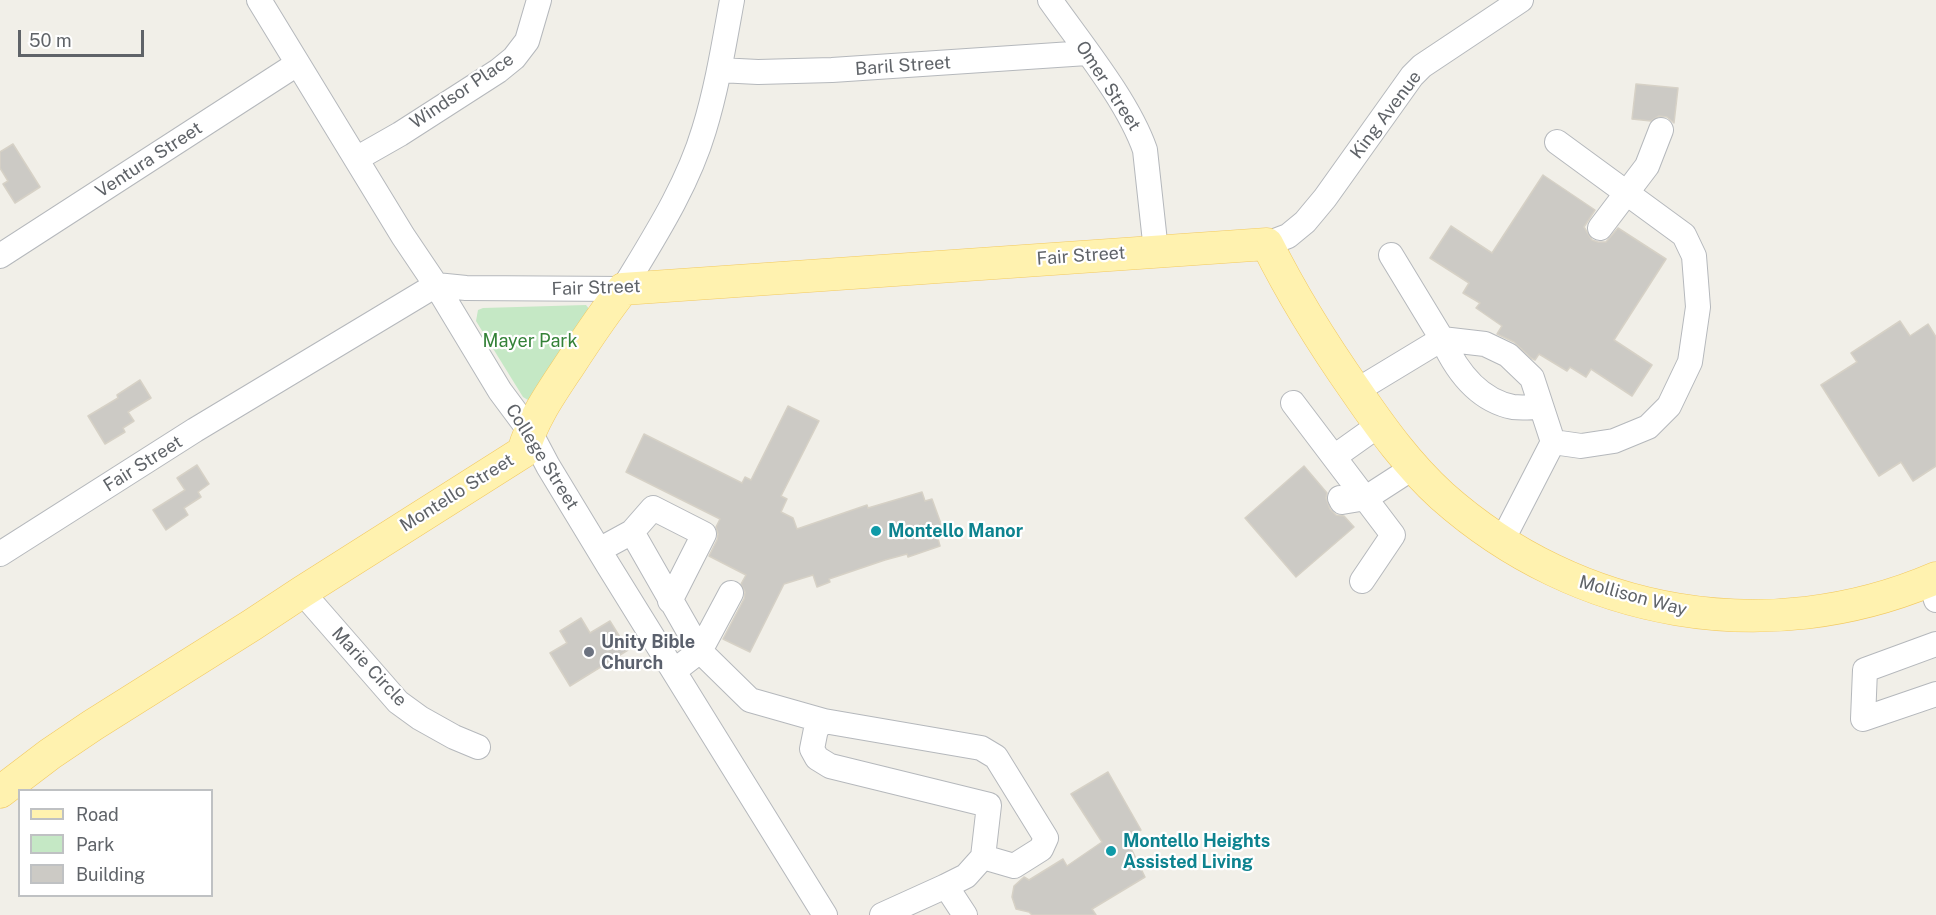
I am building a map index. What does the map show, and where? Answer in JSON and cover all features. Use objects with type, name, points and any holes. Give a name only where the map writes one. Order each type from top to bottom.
[{"type":"main road","name":"Fair Street","points":[[623,290],[1267,244]]},
{"type":"main road","name":"Mollison Way","points":[[1267,244],[1306,318],[1379,425],[1414,467],[1476,524],[1539,564],[1582,583],[1635,600],[1699,614],[1761,616],[1807,614],[1934,587]]},
{"type":"main road","name":"Montello Street","points":[[0,792],[93,725],[523,452],[529,430],[547,399],[603,315],[623,290]]},
{"type":"street","name":"College Street","points":[[259,0],[500,391],[529,430],[599,550],[825,915]]},
{"type":"street","name":"Windsor Place","points":[[356,159],[400,134],[498,71],[514,58],[527,42],[539,0]]},
{"type":"street","name":"Montello Street","points":[[623,290],[681,188],[704,132],[719,70],[732,0]]},
{"type":"street","name":"Omer Street","points":[[1050,0],[1115,93],[1145,150],[1156,251]]},
{"type":"street","name":"King Avenue","points":[[1267,244],[1287,236],[1305,222],[1325,198],[1412,76],[1422,66],[1521,0]]},
{"type":"street","name":"Baril Street","points":[[719,70],[758,72],[832,70],[1087,52]]},
{"type":"street","name":"Ventura Street","points":[[2,251],[297,64]]},
{"type":"street","points":[[1600,228],[1647,166],[1661,130]]},
{"type":"street","points":[[1553,442],[1581,446],[1614,441],[1648,427],[1669,406],[1690,362],[1698,307],[1694,256],[1684,235],[1557,142]]},
{"type":"street","points":[[1391,255],[1442,339],[1452,362],[1470,385],[1491,398],[1513,407],[1541,407]]},
{"type":"street","name":"Fair Street","points":[[0,554],[195,430],[436,285],[466,288],[623,290]]},
{"type":"street","points":[[1356,391],[1442,339],[1485,344],[1508,355],[1532,378],[1553,442],[1502,541]]},
{"type":"street","points":[[1293,403],[1394,535],[1362,580]]},
{"type":"street","points":[[1379,425],[1337,461],[1329,485],[1342,502],[1366,498],[1414,467]]},
{"type":"street","points":[[599,550],[632,532],[653,508],[704,534],[670,601]]},
{"type":"street","points":[[632,532],[700,651],[750,700],[824,720],[981,748],[996,757],[1046,838],[1041,849],[1014,866],[982,857]]},
{"type":"street","name":"Marie Circle","points":[[302,592],[398,702],[420,718],[478,747]]},
{"type":"street","points":[[674,671],[700,651],[731,593]]},
{"type":"street","points":[[1936,644],[1865,670],[1863,719],[1936,694]]},
{"type":"street","points":[[824,720],[816,729],[812,749],[817,759],[830,766],[989,804]]},
{"type":"street","points":[[882,915],[966,876],[982,857],[989,804],[1013,786]]},
{"type":"street","points":[[946,886],[965,915]]},
{"type":"green space","name":"Mayer Park","points":[[586,305],[590,310],[532,399],[528,400],[523,397],[476,321],[478,310]]},
{"type":"building","points":[[1636,84],[1678,88],[1674,123],[1667,117],[1659,116],[1651,121],[1632,119]]},
{"type":"building","points":[[13,144],[40,187],[15,203],[3,184],[8,181],[0,168],[0,152]]},
{"type":"building","points":[[1543,175],[1595,210],[1584,227],[1592,240],[1606,242],[1618,228],[1666,259],[1614,340],[1652,365],[1632,396],[1591,369],[1586,377],[1570,367],[1567,371],[1539,354],[1535,360],[1531,358],[1514,342],[1497,334],[1502,326],[1476,308],[1480,303],[1463,293],[1469,283],[1430,258],[1451,226],[1492,253]]},
{"type":"building","points":[[1900,321],[1910,336],[1928,324],[1936,337],[1936,466],[1913,481],[1901,462],[1879,476],[1821,385],[1857,362],[1851,353]]},
{"type":"building","points":[[140,380],[151,398],[128,412],[134,421],[123,428],[125,432],[105,444],[88,416],[118,398],[117,395]]},
{"type":"building","name":"Montello Manor","points":[[788,406],[819,421],[781,496],[787,499],[781,512],[793,518],[797,529],[867,505],[868,508],[922,492],[925,501],[932,499],[944,532],[937,535],[940,546],[908,557],[907,554],[885,560],[829,579],[830,582],[817,587],[813,575],[784,584],[750,652],[723,639],[744,599],[745,592],[741,584],[746,575],[709,556],[717,540],[716,527],[720,519],[626,472],[644,434],[742,483],[745,477],[751,480]]},
{"type":"building","points":[[197,465],[209,484],[198,492],[201,497],[184,508],[188,515],[166,530],[153,510],[185,490],[177,478]]},
{"type":"building","points":[[1304,466],[1327,493],[1326,498],[1330,509],[1336,515],[1344,516],[1354,527],[1296,577],[1245,518]]},
{"type":"building","name":"Unity Bible Church","points":[[581,618],[590,633],[610,621],[628,650],[570,686],[550,653],[567,643],[560,631]]},
{"type":"building","name":"Montello Heights Assisted Living","points":[[1108,772],[1141,830],[1126,838],[1145,877],[1092,909],[1096,915],[1032,915],[1016,909],[1012,897],[1014,886],[1024,877],[1029,880],[1063,859],[1067,866],[1102,842],[1071,794]]},
{"type":"place","name":"Montello Manor","points":[[876,531]]},
{"type":"place","name":"Unity Bible Church","points":[[589,652]]},
{"type":"place","name":"Montello Heights Assisted Living","points":[[1111,851]]}]
